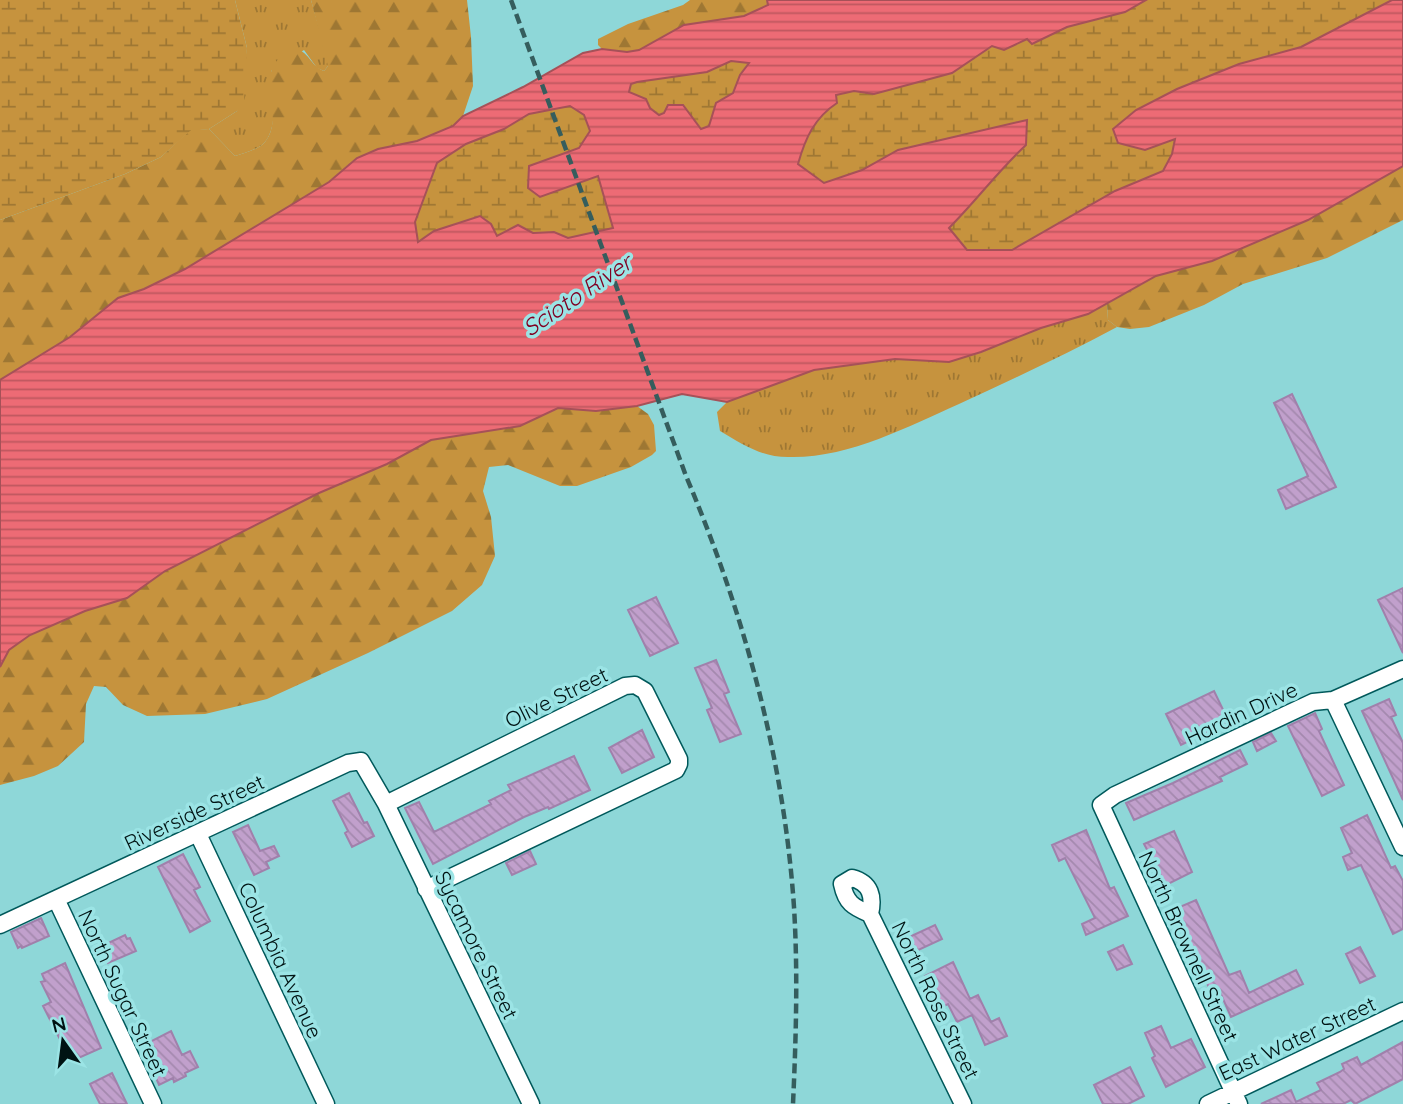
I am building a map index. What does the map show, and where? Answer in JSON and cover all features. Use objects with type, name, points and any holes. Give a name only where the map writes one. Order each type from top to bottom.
[{"type":"street","name":"Hardin Drive","points":[[1101,805],[1115,795],[1313,702],[1333,700],[1403,669]]},
{"type":"street","name":"Olive Street","points":[[386,804],[625,686],[635,685],[645,691],[679,759],[676,769],[426,889]]},
{"type":"street","points":[[1333,700],[1403,847]]},
{"type":"street","name":"Riverside Street","points":[[0,925],[355,761],[362,761],[366,766],[386,804]]},
{"type":"street","name":"Sycamore Street","points":[[386,804],[531,1104]]},
{"type":"street","name":"North Brownell Street","points":[[1101,805],[1236,1098]]},
{"type":"street","name":"Columbia Avenue","points":[[198,834],[326,1104]]},
{"type":"street","name":"North Sugar Street","points":[[56,899],[153,1104]]},
{"type":"street","name":"North Rose Street","points":[[870,914],[963,1104]]},
{"type":"street","name":"East Water Street","points":[[1208,1104],[1236,1098],[1403,1011]]},
{"type":"green space","points":[[0,0],[235,0],[247,48],[244,101],[237,111],[209,129],[190,131],[161,157],[125,174],[0,220]]},
{"type":"green space","points":[[235,0],[311,0],[328,66],[324,71],[317,68],[304,50],[271,71],[274,108],[269,135],[259,147],[235,156],[209,129],[237,111],[247,48]]},
{"type":"green space","points":[[311,0],[467,0],[473,86],[463,116],[453,126],[417,141],[378,149],[357,158],[329,182],[185,269],[118,298],[70,337],[0,380],[0,220],[125,174],[161,157],[190,130],[209,129],[235,156],[262,145],[272,126],[270,81],[272,69],[279,58],[291,46],[303,52],[324,71],[328,66]]},
{"type":"green space","points":[[690,0],[767,0],[768,5],[744,16],[684,25],[639,50],[627,52],[602,49],[598,45],[598,39],[628,24],[683,5]]},
{"type":"green space","points":[[1146,0],[1392,0],[1301,47],[1239,64],[1177,89],[1136,110],[1175,138],[1172,154],[1163,171],[1115,192],[1012,250],[967,250],[949,228],[1026,145],[1027,120],[898,150],[862,170],[824,183],[798,164],[812,130],[822,115],[837,103],[836,95],[854,91],[874,94],[952,73],[992,46],[1004,50],[1027,39],[1032,44],[1067,27],[1125,12]]},
{"type":"green space","points":[[731,61],[749,62],[733,93],[716,103],[709,126],[701,129],[683,105],[659,115],[629,92],[630,84],[707,72]]},
{"type":"green space","points":[[570,106],[584,115],[590,131],[579,148],[529,166],[540,196],[598,176],[613,228],[568,238],[554,232],[497,236],[491,224],[434,231],[418,242],[415,222],[437,163],[466,144],[504,129],[529,114]]},
{"type":"green space","points":[[1403,166],[1403,220],[1327,258],[1243,284],[1204,305],[1149,327],[1117,327],[1108,320],[1107,304],[1156,276],[1212,261],[1308,220]]},
{"type":"green space","points":[[1107,304],[1108,320],[1117,327],[959,404],[876,440],[832,453],[788,457],[769,455],[752,449],[720,431],[717,412],[727,402],[814,370],[895,359],[949,362],[1041,328],[1088,314]]},
{"type":"green space","points":[[637,406],[648,414],[654,425],[656,451],[631,467],[577,486],[560,486],[508,465],[489,467],[483,491],[491,517],[495,556],[482,585],[452,611],[267,699],[205,714],[147,716],[123,705],[106,687],[94,686],[86,704],[84,742],[58,766],[0,785],[0,667],[9,650],[30,635],[85,611],[127,598],[165,571],[431,440],[520,426],[558,408],[596,411]]},
{"type":"water","name":"Scioto River","points":[[767,0],[1146,0],[1125,12],[1067,27],[1032,44],[1027,39],[1004,50],[992,46],[952,73],[874,94],[854,91],[836,95],[837,103],[816,122],[798,164],[824,183],[862,170],[898,150],[1027,120],[1026,145],[949,228],[967,250],[1012,250],[1115,191],[1163,171],[1172,154],[1175,139],[1145,150],[1118,143],[1113,129],[1136,110],[1177,89],[1239,64],[1301,47],[1392,0],[1403,0],[1403,166],[1308,220],[1212,261],[1156,276],[1088,314],[1041,328],[949,362],[895,359],[814,370],[727,402],[682,394],[637,406],[596,411],[558,408],[520,426],[431,440],[165,571],[127,598],[85,611],[30,635],[9,650],[0,667],[0,380],[70,337],[118,298],[185,269],[329,182],[357,158],[378,149],[417,141],[453,126],[463,116],[523,87],[583,53],[602,49],[627,52],[639,50],[684,25],[744,16],[768,5]],"holes":[[[731,61],[749,63],[740,75],[733,93],[716,103],[709,126],[701,129],[683,105],[668,105],[664,113],[659,115],[650,108],[646,99],[629,92],[631,84],[637,82],[707,72]],[[570,106],[584,115],[590,131],[579,148],[529,166],[528,188],[540,197],[598,176],[613,228],[568,238],[554,232],[533,233],[518,225],[497,236],[491,224],[480,216],[434,231],[418,242],[415,222],[437,163],[466,144],[504,129],[529,114]]]},
{"type":"building","points":[[1292,394],[1336,487],[1286,509],[1278,490],[1308,476],[1274,403]]},
{"type":"building","points":[[1403,588],[1403,653],[1378,600]]},
{"type":"building","points":[[656,597],[678,643],[650,656],[628,610]]},
{"type":"building","points":[[716,660],[729,692],[724,694],[741,734],[720,742],[707,710],[712,708],[695,668]]},
{"type":"building","points":[[1214,691],[1229,722],[1181,745],[1166,714]]},
{"type":"building","points":[[1389,699],[1396,715],[1391,717],[1403,743],[1403,800],[1362,711]]},
{"type":"building","points":[[1315,713],[1322,729],[1319,731],[1344,785],[1322,796],[1288,726]]},
{"type":"building","points":[[642,730],[654,757],[622,773],[609,748]]},
{"type":"building","points":[[1271,733],[1276,741],[1257,751],[1253,742]]},
{"type":"building","points":[[1240,750],[1247,764],[1220,777],[1222,781],[1134,820],[1126,803]]},
{"type":"building","points":[[574,756],[590,790],[524,817],[433,864],[405,808],[419,802],[434,832],[491,804],[489,801],[511,790],[508,785]]},
{"type":"building","points":[[349,793],[364,823],[367,822],[374,836],[352,847],[345,833],[348,831],[333,801]]},
{"type":"building","points":[[1367,815],[1391,868],[1395,866],[1403,881],[1403,929],[1393,934],[1361,865],[1348,870],[1343,857],[1352,853],[1341,828]]},
{"type":"building","points":[[248,825],[260,851],[274,846],[279,856],[266,862],[269,868],[254,875],[233,832]]},
{"type":"building","points":[[1086,830],[1110,889],[1114,887],[1128,916],[1086,935],[1082,924],[1095,918],[1065,858],[1059,861],[1052,845]]},
{"type":"building","points":[[1174,831],[1192,872],[1166,885],[1144,844]]},
{"type":"building","points":[[530,851],[536,864],[512,875],[506,863]]},
{"type":"building","points":[[183,854],[200,887],[194,890],[210,921],[190,932],[158,867]]},
{"type":"building","points":[[1196,900],[1229,975],[1240,971],[1249,993],[1296,970],[1303,984],[1231,1017],[1220,992],[1212,995],[1191,945],[1189,947],[1181,930],[1183,929],[1175,909]]},
{"type":"building","points":[[41,918],[49,936],[18,948],[11,932]]},
{"type":"building","points":[[935,925],[942,939],[914,952],[907,938]]},
{"type":"building","points":[[125,935],[127,939],[130,938],[136,951],[108,963],[107,960],[103,962],[98,952],[102,950],[100,947]]},
{"type":"building","points":[[1123,945],[1132,964],[1117,970],[1108,952]]},
{"type":"building","points":[[1360,947],[1375,976],[1360,983],[1346,954]]},
{"type":"building","points":[[953,962],[970,999],[978,995],[991,1022],[999,1018],[1007,1036],[985,1045],[972,1015],[957,1022],[948,1004],[940,1008],[925,976]]},
{"type":"building","points":[[65,963],[101,1048],[74,1060],[70,1059],[43,1006],[51,1002],[41,982],[45,981],[42,974]]},
{"type":"building","points":[[1161,1026],[1171,1048],[1191,1039],[1205,1067],[1166,1087],[1152,1058],[1155,1056],[1145,1033]]},
{"type":"building","points":[[171,1031],[182,1055],[190,1051],[198,1067],[174,1082],[173,1078],[159,1085],[142,1046]]},
{"type":"building","points":[[1403,1042],[1403,1079],[1355,1104],[1351,1100],[1343,1104],[1261,1104],[1291,1090],[1296,1102],[1321,1090],[1317,1083],[1344,1069],[1342,1064],[1357,1057],[1361,1065]]},
{"type":"building","points":[[1130,1067],[1144,1096],[1128,1104],[1103,1104],[1094,1085]]},
{"type":"building","points":[[112,1073],[127,1104],[100,1104],[90,1084]]},
{"type":"railway","points":[[511,0],[726,580],[758,687],[781,796],[794,907],[796,1006],[793,1104]]}]
